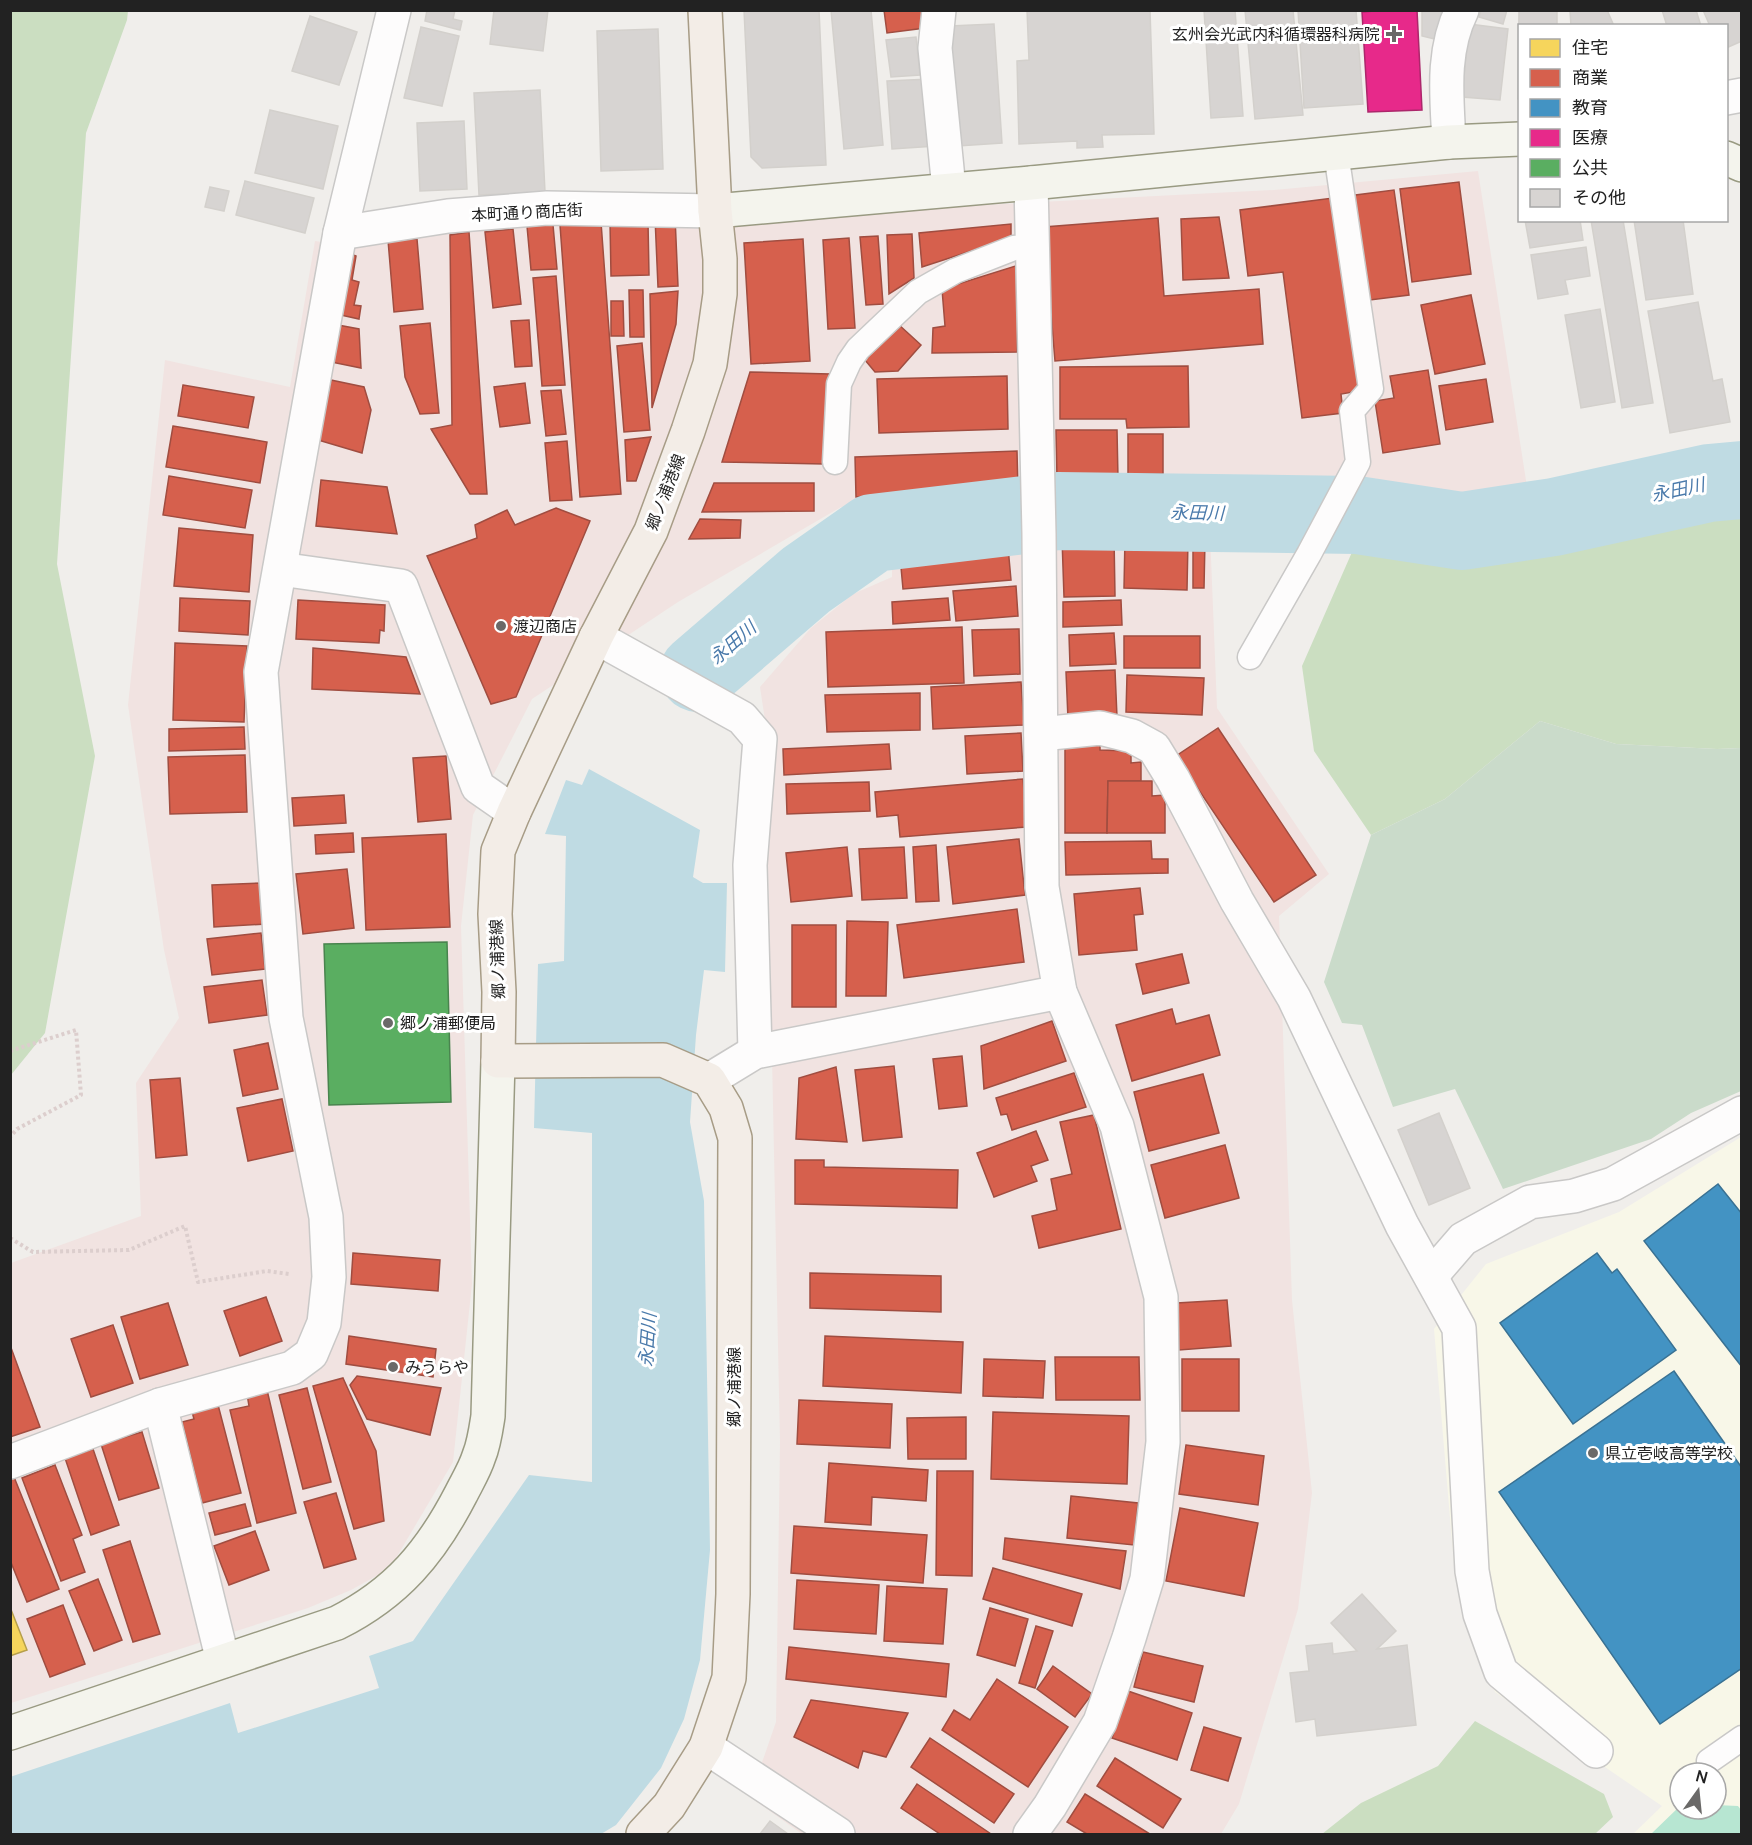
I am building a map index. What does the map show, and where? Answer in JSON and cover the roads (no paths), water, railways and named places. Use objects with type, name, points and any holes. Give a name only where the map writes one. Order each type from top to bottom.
[{"type":"main road","name":"郷ノ浦港線","points":[[498,1061],[499,992],[495,914],[498,851],[596,637],[651,531],[710,364],[720,294],[720,259],[715,211],[705,10]]},
{"type":"main road","points":[[498,1061],[663,1060],[709,1080]]},
{"type":"main road","name":"郷ノ浦港線","points":[[643,1834],[669,1806],[706,1747],[729,1678],[730,1668],[733,1594],[735,1138],[726,1108],[709,1080]]},
{"type":"street","points":[[10,1462],[160,1405],[292,1368],[311,1354],[324,1323],[329,1277],[323,1196],[286,1018],[261,672],[340,233],[394,10]]},
{"type":"street","points":[[939,10],[935,48],[949,189]]},
{"type":"street","points":[[1449,142],[1446,66],[1455,24],[1462,10]]},
{"type":"street","points":[[715,211],[1449,142],[1518,139]]},
{"type":"street","points":[[1728,159],[1742,165]]},
{"type":"street","points":[[1030,1834],[1050,1806],[1100,1722],[1129,1638],[1147,1579],[1163,1442],[1161,1297],[1117,1126],[1060,992],[1042,887],[1039,534],[1031,183]]},
{"type":"street","name":"本町通り商店街","points":[[340,233],[448,216],[547,208],[715,211]]},
{"type":"street","points":[[280,569],[401,586],[478,787],[514,812]]},
{"type":"street","points":[[596,637],[742,718],[760,740],[750,865],[755,1052]]},
{"type":"street","points":[[1041,734],[1100,728],[1132,736],[1154,748],[1173,779],[1237,902],[1294,998],[1402,1225],[1459,1328],[1472,1571],[1480,1614],[1501,1672],[1596,1751]]},
{"type":"street","points":[[709,1080],[755,1052],[1060,992]]},
{"type":"street","points":[[10,1733],[337,1623],[361,1611],[395,1586],[419,1562],[445,1526],[479,1457],[488,1416],[498,1061]]},
{"type":"street","points":[[1431,1276],[1463,1239],[1530,1202],[1574,1196],[1613,1184],[1742,1113]]},
{"type":"street","points":[[160,1405],[223,1661]]},
{"type":"street","points":[[706,1747],[838,1834]]},
{"type":"lane","points":[[1250,657],[1358,462],[1352,411],[1371,389],[1335,153]]},
{"type":"lane","points":[[835,462],[839,384],[858,349],[918,292],[965,267],[1014,248],[1033,246]]},
{"type":"lane","points":[[1709,1761],[1742,1738]]},
{"type":"water","points":[[589,769],[700,830],[693,877],[703,883],[727,883],[725,972],[704,970],[696,1035],[690,1122],[704,1201],[710,1550],[700,1660],[684,1719],[661,1768],[616,1825],[601,1834],[11,1834],[10,1777],[230,1703],[238,1733],[379,1688],[369,1656],[413,1641],[529,1475],[592,1482],[592,1133],[534,1128],[538,964],[564,961],[566,836],[545,834],[566,780],[582,785]]},
{"type":"waterway","name":"永田川","points":[[698,673],[806,580],[873,533],[1058,511],[1357,515],[1462,531],[1554,517],[1709,483],[1742,480]]},
{"type":"place","name":"玄州会光武内科循環器科病院","points":[[1394,34]]},
{"type":"place","name":"渡辺商店","points":[[501,626]]},
{"type":"place","name":"郷ノ浦郵便局","points":[[388,1023]]},
{"type":"place","name":"みうらや","points":[[393,1367]]},
{"type":"place","name":"県立壱岐高等学校","points":[[1593,1453]]}]
